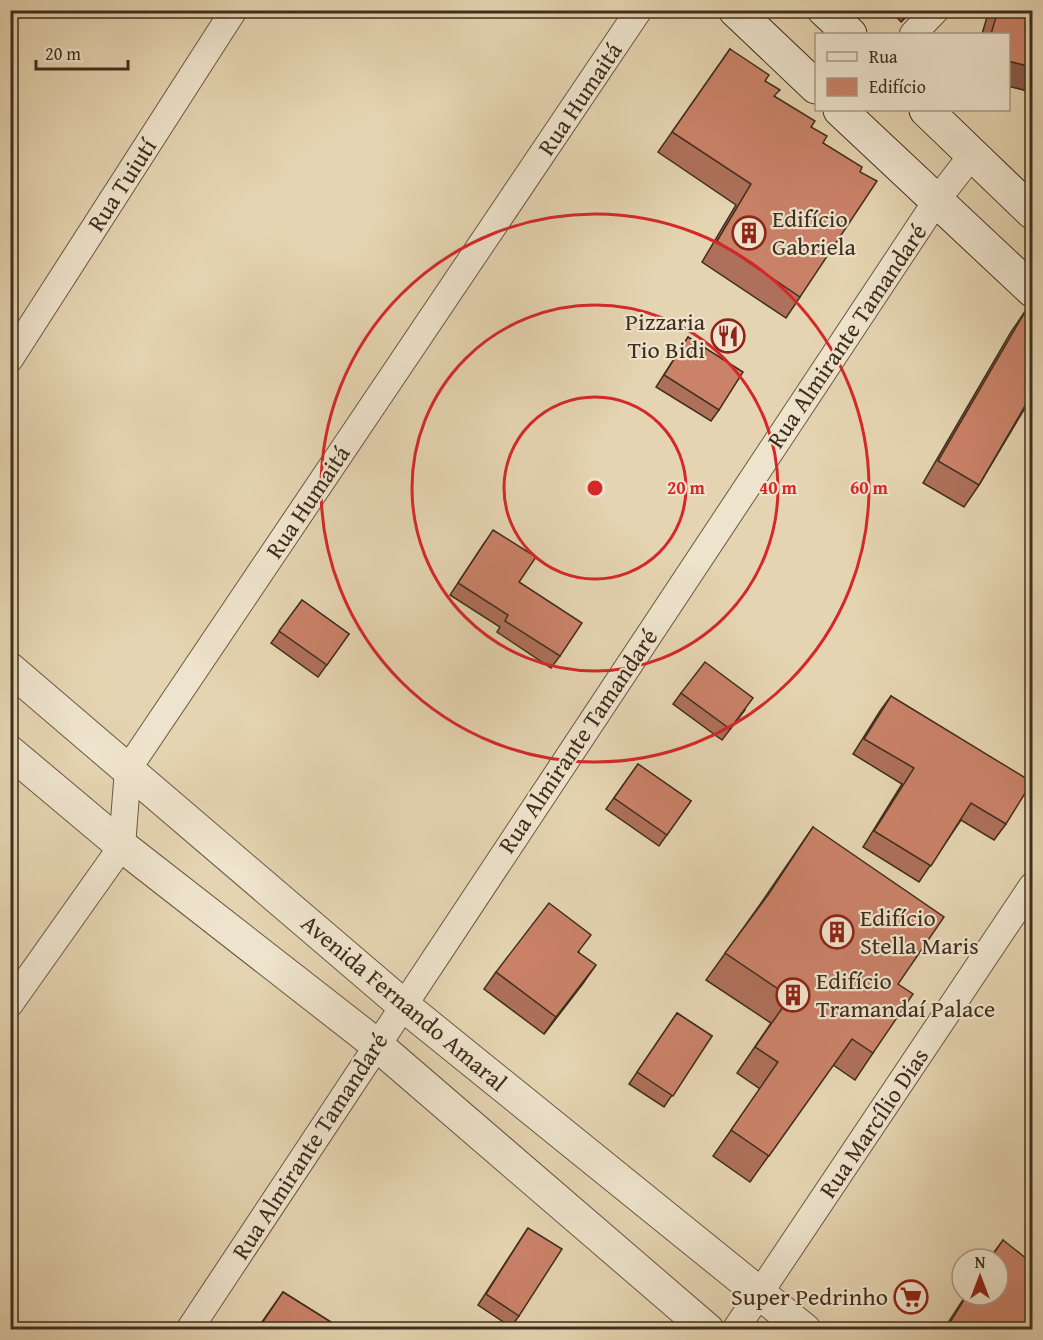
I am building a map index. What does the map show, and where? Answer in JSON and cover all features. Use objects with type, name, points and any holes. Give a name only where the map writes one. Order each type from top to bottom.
[{"type":"main road","points":[[735,10],[815,86]]},
{"type":"main road","points":[[824,10],[849,33]]},
{"type":"main road","points":[[841,111],[1032,290]]},
{"type":"main road","points":[[927,111],[1032,212]]},
{"type":"street","name":"Rua Tuiutí","points":[[10,359],[234,10]]},
{"type":"street","name":"Rua Humaitá","points":[[122,846],[128,769],[639,10]]},
{"type":"street","points":[[914,33],[936,10]]},
{"type":"street","name":"Rua Almirante Tamandaré","points":[[189,1329],[937,200],[972,155]]},
{"type":"street","name":"Avenida Fernando Amaral","points":[[10,669],[403,1005],[805,1329]]},
{"type":"street","name":"Avenida Fernando Amaral","points":[[10,752],[122,846],[377,1045],[708,1329]]},
{"type":"street","points":[[10,1004],[122,846]]},
{"type":"street","name":"Rua Marcílio Dias","points":[[735,1329],[1032,886]]},
{"type":"building","points":[[998,10],[1032,10],[1032,67],[1010,62],[1010,33],[991,33]]},
{"type":"building","points":[[730,49],[769,75],[765,81],[780,90],[774,96],[815,121],[811,127],[827,136],[823,143],[862,167],[860,172],[877,181],[800,297],[717,241],[751,184],[672,132]]},
{"type":"building","points":[[1026,310],[1032,314],[1032,394],[979,485],[938,461]]},
{"type":"building","points":[[688,337],[743,372],[719,410],[664,375]]},
{"type":"building","points":[[493,530],[536,557],[519,582],[582,623],[560,656],[505,621],[508,615],[458,583]]},
{"type":"building","points":[[302,600],[349,634],[327,665],[279,631]]},
{"type":"building","points":[[705,662],[753,698],[730,729],[681,693]]},
{"type":"building","points":[[891,696],[1032,782],[1006,824],[971,803],[931,866],[874,831],[914,768],[864,739]]},
{"type":"building","points":[[638,764],[691,801],[667,835],[614,798]]},
{"type":"building","points":[[813,827],[944,917],[898,984],[913,994],[873,1053],[852,1039],[769,1156],[731,1130],[778,1062],[755,1047],[790,997],[725,953],[768,895]]},
{"type":"building","points":[[549,903],[591,935],[578,952],[596,965],[556,1017],[496,972]]},
{"type":"building","points":[[677,1013],[712,1036],[673,1096],[637,1072]]},
{"type":"building","points":[[528,1228],[562,1249],[519,1316],[486,1294]]},
{"type":"building","points":[[1003,1240],[1032,1263],[1032,1329],[946,1329],[960,1307],[1010,1307],[1010,1247],[998,1247]]},
{"type":"building","points":[[283,1292],[342,1329],[258,1329]]},
{"type":"place","name":"Edifício Gabriela","points":[[749,233]]},
{"type":"place","name":"Pizzaria Tio Bidi","points":[[728,336]]},
{"type":"place","name":"Edifício Stella Maris","points":[[837,932]]},
{"type":"place","name":"Edifício Tramandaí Palace","points":[[793,995]]},
{"type":"place","name":"Super Pedrinho","points":[[911,1297]]}]
